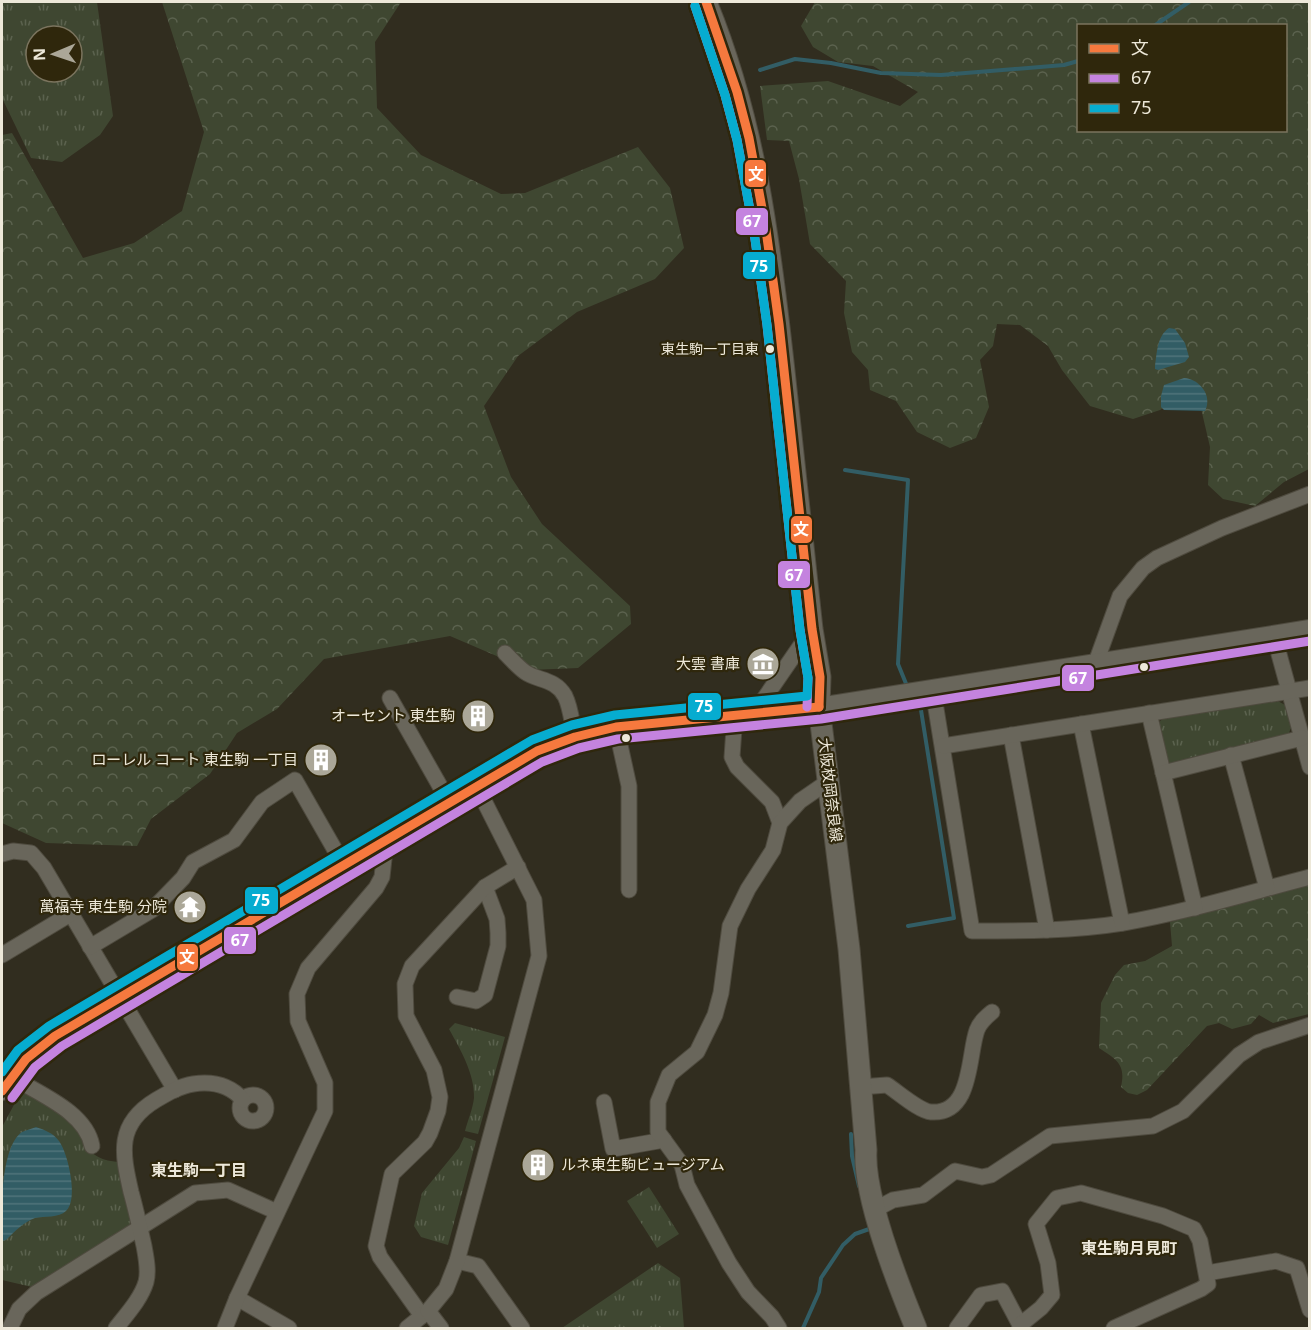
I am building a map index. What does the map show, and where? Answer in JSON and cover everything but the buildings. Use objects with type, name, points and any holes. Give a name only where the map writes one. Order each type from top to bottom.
[{"type":"main road","name":"大阪枚岡奈良線","points":[[706,2],[752,145],[771,257],[812,629],[820,676],[819,707],[849,949],[867,1150],[865,1166],[904,1300],[916,1329]]},
{"type":"street","points":[[1095,664],[1120,596],[1143,568],[1157,558],[1222,528],[1310,494]]},
{"type":"street","points":[[755,712],[812,629]]},
{"type":"street","points":[[92,1146],[82,1123],[72,1113],[7,1084],[26,1059],[54,1036],[537,751],[575,737],[616,727],[819,707],[1310,629]]},
{"type":"street","points":[[1274,636],[1310,767]]},
{"type":"street","points":[[505,653],[527,674],[545,679],[565,696],[575,737]]},
{"type":"street","points":[[943,746],[1310,688]]},
{"type":"street","points":[[933,690],[972,931],[1047,930],[1122,923],[1194,908],[1310,877]]},
{"type":"street","points":[[390,698],[449,802]]},
{"type":"street","points":[[1149,713],[1194,908]]},
{"type":"street","points":[[735,714],[732,757],[737,767],[764,791],[772,802],[780,823]]},
{"type":"street","points":[[1081,724],[1122,923]]},
{"type":"street","points":[[616,727],[629,786],[629,890]]},
{"type":"street","points":[[1011,735],[1047,930]]},
{"type":"street","points":[[1163,772],[1302,738]]},
{"type":"street","points":[[1231,755],[1267,888]]},
{"type":"street","points":[[90,947],[152,910],[183,878],[194,862],[234,840],[262,801],[295,780],[343,864]]},
{"type":"street","points":[[778,1329],[772,1317],[748,1292],[729,1263],[687,1185],[682,1165],[658,1132],[656,1120],[658,1102],[669,1075],[697,1052],[716,1015],[729,926],[748,889],[774,850],[780,823],[801,801],[829,780]]},
{"type":"street","points":[[407,1329],[425,1313],[446,1288],[457,1261],[539,956],[534,900],[477,787]]},
{"type":"street","points":[[225,1329],[237,1298],[325,1111],[325,1083],[298,1020],[297,994],[308,968],[376,888],[382,877],[386,840]]},
{"type":"street","points":[[2,854],[13,851],[31,853],[44,868],[175,1090]]},
{"type":"street","points":[[441,1329],[425,1313],[380,1257],[376,1246],[392,1174],[425,1142],[438,1111],[440,1097],[434,1071],[406,1016],[405,984],[412,966],[485,887],[518,867]]},
{"type":"street","points":[[457,997],[476,1001],[485,995],[495,956],[497,919],[485,887]]},
{"type":"street","points":[[2,955],[72,913]]},
{"type":"street","points":[[860,1087],[887,1085],[917,1106],[930,1112],[945,1109],[958,1099],[967,1081],[977,1030],[981,1022],[992,1012]]},
{"type":"street","points":[[876,1209],[893,1200],[923,1195],[955,1171],[982,1177],[991,1175],[1050,1136],[1153,1126],[1183,1111],[1239,1055],[1258,1042],[1310,1025]]},
{"type":"street","points":[[116,1329],[139,1297],[146,1281],[147,1260],[123,1159],[124,1140],[130,1125],[147,1106],[187,1085],[207,1082],[223,1086],[236,1092],[243,1100]]},
{"type":"street","points":[[604,1102],[613,1149],[664,1140]]},
{"type":"street","points":[[10,1329],[19,1309],[36,1293],[195,1193],[228,1190],[277,1212]]},
{"type":"street","points":[[957,1329],[981,1295],[1002,1291],[1021,1327],[1041,1308],[1052,1295],[1048,1263],[1036,1224],[1057,1198],[1081,1193],[1163,1216],[1194,1229],[1200,1241],[1208,1273],[1208,1284],[1202,1289],[1114,1329]]},
{"type":"street","points":[[457,1261],[478,1266],[522,1329]]},
{"type":"street","points":[[1208,1273],[1276,1261],[1297,1268],[1310,1310]]},
{"type":"street","points":[[237,1298],[289,1329]]},
{"type":"green space","points":[[2,2],[97,2],[113,116],[100,135],[62,162],[31,158],[2,98]]},
{"type":"green space","points":[[162,2],[401,2],[375,42],[377,108],[421,155],[501,194],[525,193],[638,147],[670,188],[684,248],[655,279],[577,312],[518,356],[484,406],[511,477],[542,524],[630,606],[631,624],[578,668],[529,670],[450,636],[324,659],[277,709],[237,733],[210,774],[151,819],[137,846],[46,843],[2,823],[2,135],[12,133],[83,258],[134,243],[182,211],[204,132]]},
{"type":"green space","points":[[815,2],[1309,2],[1309,469],[1284,482],[1255,506],[1223,499],[1208,485],[1210,447],[1196,387],[1160,410],[1133,419],[1090,406],[1062,370],[1048,346],[1020,325],[997,324],[993,346],[980,360],[989,407],[976,438],[950,448],[917,432],[896,401],[870,390],[868,370],[852,352],[844,313],[846,281],[810,244],[799,179],[789,141],[767,140],[760,86],[828,81],[900,106],[918,92],[873,66],[838,62],[813,47],[801,26]]},
{"type":"green space","points":[[1276,700],[1285,705],[1291,728],[1288,735],[1172,765],[1166,761],[1157,725],[1162,719]]},
{"type":"green space","points":[[1309,885],[1309,1014],[1273,1023],[1259,1015],[1251,1024],[1232,1029],[1219,1023],[1207,1026],[1147,1090],[1137,1095],[1128,1093],[1121,1087],[1122,1073],[1119,1063],[1099,1048],[1101,1003],[1115,975],[1124,965],[1145,961],[1172,946],[1170,922]]},
{"type":"green space","points":[[455,1023],[505,1037],[478,1134],[465,1131],[474,1098],[474,1089],[466,1062],[449,1029]]},
{"type":"green space","points":[[22,1090],[68,1117],[81,1132],[87,1146],[97,1156],[118,1162],[131,1218],[129,1226],[32,1287],[2,1280],[2,1127]]},
{"type":"green space","points":[[464,1137],[476,1141],[448,1245],[421,1237],[414,1226],[422,1193],[459,1148]]},
{"type":"green space","points":[[649,1187],[679,1234],[657,1248],[627,1201]]},
{"type":"green space","points":[[658,1263],[680,1278],[684,1328],[562,1328]]},
{"type":"water","points":[[1169,328],[1175,329],[1185,343],[1189,357],[1185,362],[1158,370],[1155,366],[1158,345],[1162,335]]},
{"type":"water","points":[[1184,378],[1195,381],[1203,389],[1207,399],[1205,411],[1164,410],[1161,407],[1164,385]]},
{"type":"water","points":[[36,1127],[54,1136],[66,1155],[72,1187],[70,1205],[59,1215],[31,1220],[2,1241],[3,1182],[9,1152],[22,1132]]},
{"type":"waterway","points":[[1157,24],[1189,2]]},
{"type":"waterway","points":[[760,70],[795,59],[831,63],[881,73],[941,75],[1064,65],[1077,61]]},
{"type":"waterway","points":[[845,470],[908,480],[898,664],[907,686]]},
{"type":"waterway","points":[[908,926],[954,918],[921,710],[914,698]]},
{"type":"waterway","points":[[851,1134],[852,1156],[859,1186]]},
{"type":"waterway","points":[[803,1328],[819,1292],[821,1278],[843,1245],[855,1234],[872,1228]]},
{"type":"transit line","name":"文","points":[[706,2],[737,92],[749,138],[766,230],[779,324],[812,629],[820,677],[819,707]]},
{"type":"transit line","name":"67","points":[[695,6],[725,95],[737,140],[754,232],[767,325],[800,630],[808,678],[807,707]]},
{"type":"transit line","name":"75","points":[[2,1072],[18,1050],[49,1026],[532,740],[572,725],[615,715],[807,696],[808,678],[800,630],[767,325],[754,232],[737,140],[725,95],[695,6]]},
{"type":"transit line","name":"67","points":[[12,1098],[35,1067],[62,1046],[542,762],[579,748],[618,739],[821,719],[1310,641]]},
{"type":"transit line","name":"文","points":[[2,1091],[26,1059],[55,1036],[537,751],[575,737],[616,727],[819,707]]},
{"type":"place","name":"東生駒一丁目東","points":[[770,349]]},
{"type":"place","name":"大雲 書庫","points":[[763,664]]},
{"type":"place","name":"オーセント 東生駒","points":[[478,716]]},
{"type":"place","name":"ローレル コート 東生駒 一丁目","points":[[321,760]]},
{"type":"place","name":"萬福寺 東生駒 分院","points":[[190,907]]},
{"type":"place","name":"ルネ東生駒ビュージアム","points":[[538,1165]]},
{"type":"district","name":"東生駒一丁目","points":[[199,1170]]},
{"type":"district","name":"東生駒月見町","points":[[1129,1248]]}]
